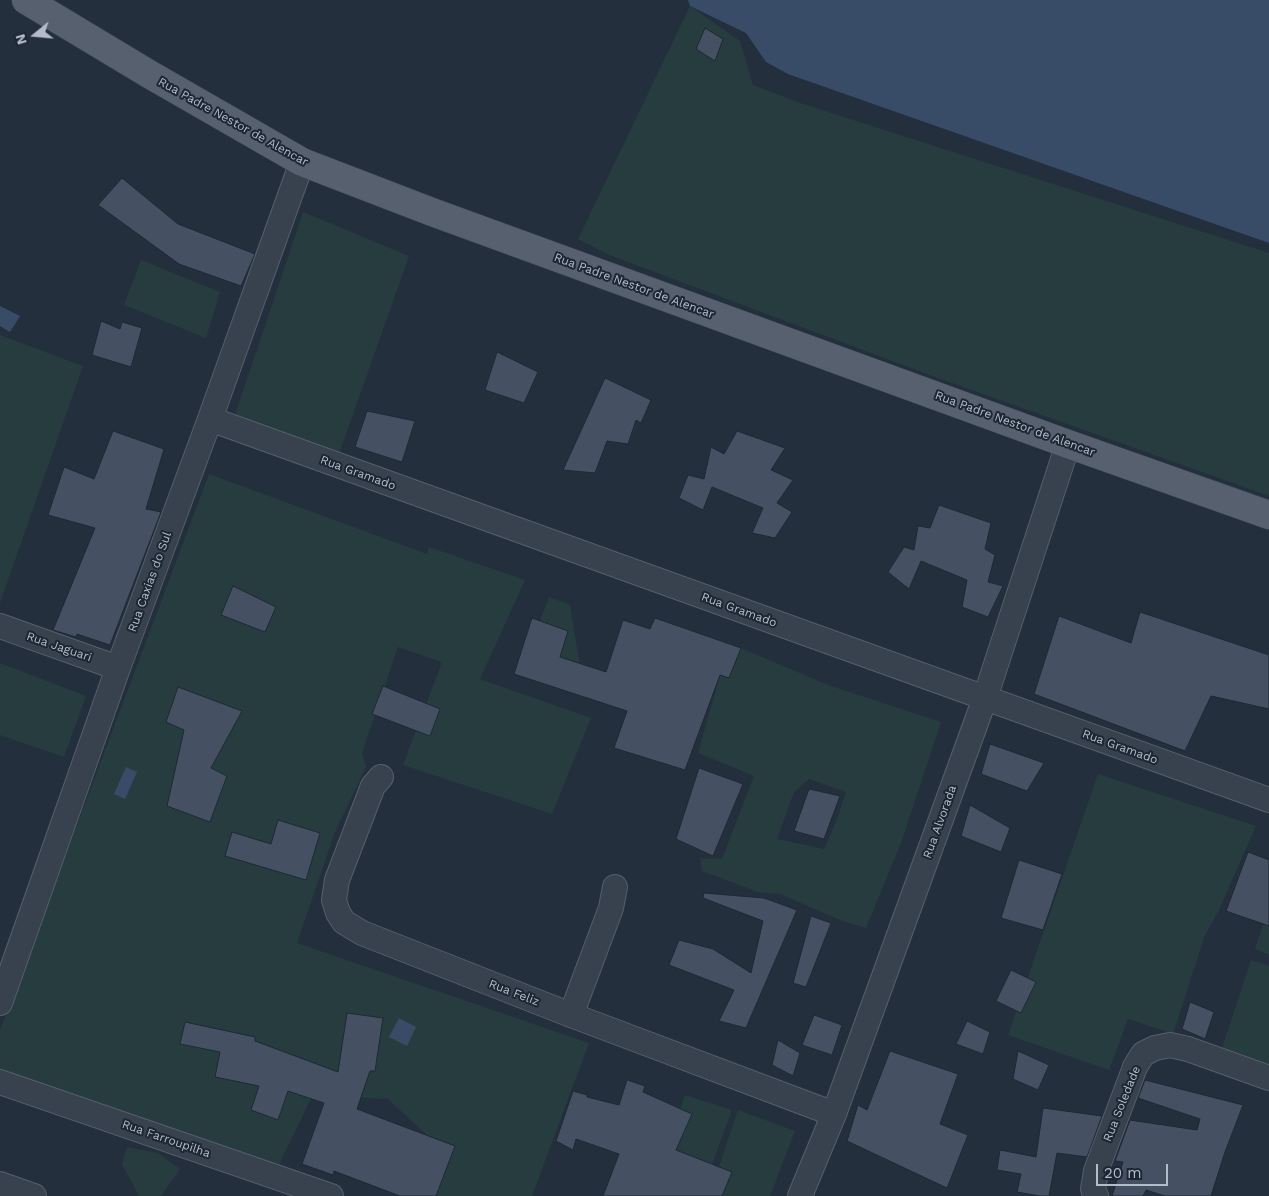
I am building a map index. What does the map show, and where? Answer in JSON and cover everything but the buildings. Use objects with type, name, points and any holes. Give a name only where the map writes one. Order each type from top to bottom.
[{"type":"main road","name":"Rua Padre Nestor de Alencar","points":[[26,0],[148,74],[302,162],[441,216],[1269,515]]},
{"type":"street","name":"Rua Caxias do Sul","points":[[0,1003],[118,668],[302,162]]},
{"type":"street","name":"Rua Gramado","points":[[210,419],[1269,800]]},
{"type":"street","name":"Rua Alvorada","points":[[800,1196],[834,1114],[985,698],[1068,444]]},
{"type":"street","name":"Rua Jaguari","points":[[0,626],[118,668]]},
{"type":"street","name":"Rua Feliz","points":[[381,777],[374,786],[337,880],[334,900],[338,913],[344,922],[362,933],[571,1015],[834,1114]]},
{"type":"street","points":[[571,1015],[611,908],[615,886]]},
{"type":"street","name":"Rua Soledade","points":[[1096,1196],[1093,1189],[1096,1171],[1135,1067],[1143,1054],[1155,1048],[1170,1045],[1188,1049],[1269,1078]]},
{"type":"street","name":"Rua Farroupilha","points":[[0,1082],[331,1196]]},
{"type":"street","points":[[0,1184],[34,1196]]},
{"type":"green space","points":[[690,6],[740,41],[753,85],[800,103],[1269,253],[1269,496],[927,374],[609,255],[578,239]]},
{"type":"green space","points":[[303,212],[409,256],[339,454],[235,415]]},
{"type":"green space","points":[[141,260],[220,292],[206,338],[124,305]]},
{"type":"green space","points":[[0,335],[83,366],[0,603]]},
{"type":"green space","points":[[209,474],[427,554],[429,547],[525,580],[480,679],[591,718],[552,814],[403,765],[442,662],[398,647],[362,753],[366,767],[335,832],[297,943],[589,1043],[532,1196],[415,1196],[429,1137],[388,1099],[334,1096],[316,1088],[276,1171],[0,1076],[0,1030]]},
{"type":"green space","points":[[549,597],[570,605],[580,667],[541,660],[536,632]]},
{"type":"green space","points":[[741,648],[828,685],[941,722],[901,843],[866,928],[840,920],[780,894],[758,892],[702,871],[700,858],[722,859],[754,776],[698,753],[720,675],[729,678]],"holes":[[[809,779],[846,792],[824,849],[777,839],[794,792]]]},
{"type":"green space","points":[[0,663],[86,696],[64,757],[0,735]]},
{"type":"green space","points":[[1098,774],[1256,826],[1218,912],[1205,935],[1173,1034],[1128,1019],[1109,1070],[1008,1035]]},
{"type":"green space","points":[[1269,906],[1269,955],[1255,949]]},
{"type":"green space","points":[[1251,960],[1269,966],[1269,1071],[1220,1054]]},
{"type":"green space","points":[[685,1095],[732,1110],[707,1178],[662,1164]]},
{"type":"green space","points":[[738,1110],[795,1131],[770,1196],[709,1196]]},
{"type":"green space","points":[[127,1147],[158,1153],[180,1169],[161,1196],[139,1196],[122,1164]]},
{"type":"water","points":[[688,0],[1269,0],[1269,243],[788,74],[766,62],[746,33],[690,6]]},
{"type":"water","points":[[0,306],[20,316],[10,332],[0,326]]},
{"type":"water","points":[[126,767],[137,772],[125,799],[114,794]]},
{"type":"water","points":[[399,1018],[416,1027],[407,1046],[389,1037]]}]
